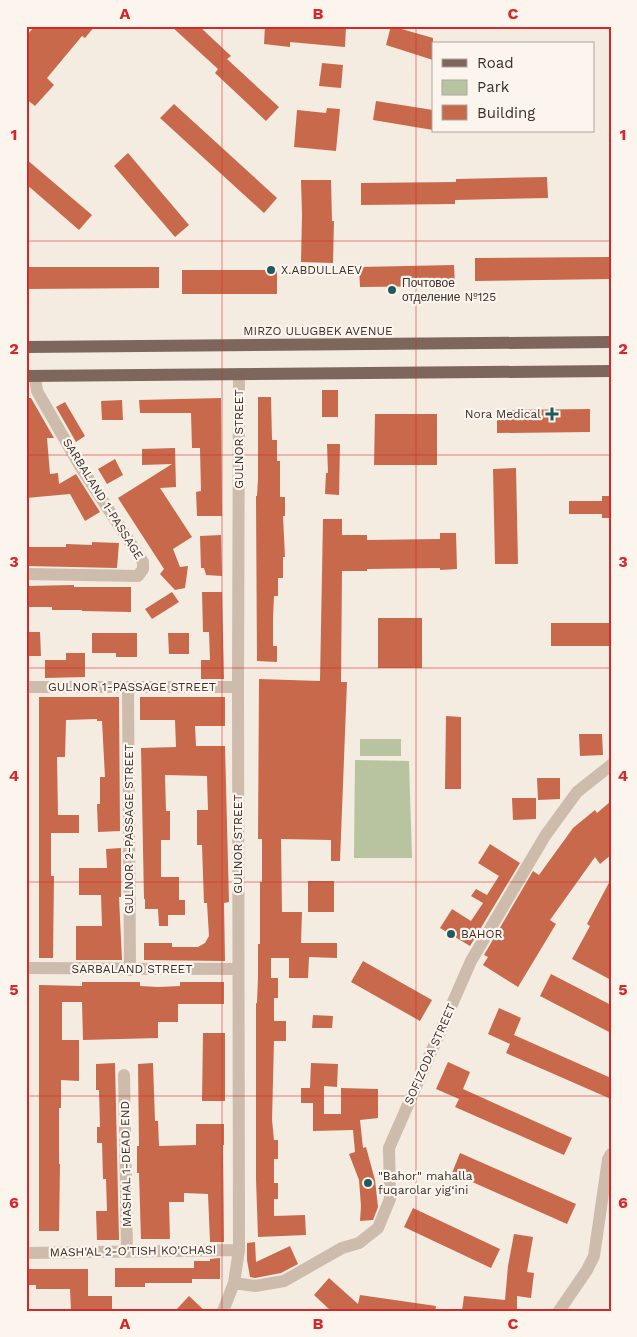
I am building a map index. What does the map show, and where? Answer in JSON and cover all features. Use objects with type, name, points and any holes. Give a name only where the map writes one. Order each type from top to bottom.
[{"type":"main road","name":"MIRZO ULUGBEK AVENUE","points":[[26,347],[611,342]]},
{"type":"main road","points":[[30,376],[611,371]]},
{"type":"street","name":"GULNOR STREET","points":[[223,1311],[234,1284],[239,1250],[239,374]]},
{"type":"street","name":"SARBALAND 1-PASSAGE","points":[[26,574],[138,576],[143,569],[143,562],[80,466],[30,376]]},
{"type":"street","name":"GULNOR 1-PASSAGE STREET","points":[[26,687],[238,687]]},
{"type":"street","name":"GULNOR 2-PASSAGE STREET","points":[[128,688],[130,970]]},
{"type":"street","name":"SOFIZODA STREET","points":[[234,1284],[255,1286],[284,1281],[342,1248],[359,1243],[378,1228],[390,1199],[388,1148],[471,961],[545,836],[577,792],[611,765]]},
{"type":"street","name":"SARBALAND STREET","points":[[26,968],[130,970],[238,969]]},
{"type":"street","name":"MASHAL 1-DEAD END","points":[[124,1075],[127,1252]]},
{"type":"street","points":[[559,1311],[587,1270],[594,1256],[606,1205],[608,1159],[611,1154]]},
{"type":"street","name":"MASH'AL 2-O'TISH KO'CHASI","points":[[26,1253],[239,1250]]},
{"type":"green space","points":[[360,739],[401,739],[401,756],[360,756]]},
{"type":"green space","points":[[355,760],[409,761],[412,858],[354,858]]},
{"type":"building","points":[[35,26],[95,26],[85,38],[82,36],[47,78],[54,85],[35,106],[26,99],[26,36]]},
{"type":"building","points":[[171,26],[199,26],[231,56],[227,59],[279,107],[266,121],[215,73],[218,69]]},
{"type":"building","points":[[265,26],[346,26],[345,47],[290,42],[290,47],[264,44]]},
{"type":"building","points":[[391,26],[433,38],[432,60],[386,45]]},
{"type":"building","points":[[322,63],[343,65],[341,88],[319,86]]},
{"type":"building","points":[[376,101],[432,110],[432,130],[373,120]]},
{"type":"building","points":[[174,104],[277,198],[264,213],[160,118]]},
{"type":"building","points":[[327,108],[340,109],[336,151],[294,147],[297,110],[326,113]]},
{"type":"building","points":[[128,153],[189,225],[175,237],[114,166]]},
{"type":"building","points":[[26,159],[92,215],[79,230],[26,184]]},
{"type":"building","points":[[547,177],[548,198],[455,200],[455,204],[361,205],[361,183],[456,182],[456,179]]},
{"type":"building","points":[[301,180],[331,180],[332,221],[334,221],[333,263],[301,262]]},
{"type":"building","points":[[611,257],[611,279],[475,281],[475,258]]},
{"type":"building","points":[[454,265],[455,286],[360,287],[359,267]]},
{"type":"building","points":[[26,267],[159,267],[159,288],[26,289]]},
{"type":"building","points":[[182,270],[277,270],[277,294],[182,294]]},
{"type":"building","points":[[322,390],[338,390],[338,417],[322,417]]},
{"type":"building","points":[[258,397],[271,397],[272,440],[277,440],[277,461],[280,461],[280,497],[285,497],[285,516],[283,516],[285,557],[283,557],[283,578],[278,578],[278,596],[274,596],[273,646],[277,646],[277,662],[257,661],[256,496],[258,479]]},
{"type":"building","points":[[26,398],[31,398],[54,438],[47,438],[50,474],[58,473],[59,484],[76,474],[100,512],[85,521],[70,494],[26,498]]},
{"type":"building","points":[[221,398],[222,516],[197,516],[196,492],[201,491],[200,448],[192,448],[191,413],[140,413],[139,400]]},
{"type":"building","points":[[122,400],[123,420],[102,420],[101,401]]},
{"type":"building","points":[[65,402],[85,436],[76,442],[56,407]]},
{"type":"building","points":[[590,409],[590,432],[497,433],[497,410]]},
{"type":"building","points":[[375,414],[437,414],[437,465],[374,465]]},
{"type":"building","points":[[327,444],[340,444],[339,495],[325,494],[326,473],[328,473]]},
{"type":"building","points":[[175,448],[176,487],[160,488],[192,537],[173,549],[180,567],[188,566],[185,588],[175,590],[160,574],[164,569],[118,498],[172,464],[142,465],[142,449]]},
{"type":"building","points":[[115,459],[123,475],[107,484],[98,469]]},
{"type":"building","points":[[516,468],[518,564],[495,564],[493,469]]},
{"type":"building","points":[[602,496],[611,496],[611,518],[602,518],[602,514],[569,514],[569,501],[602,501]]},
{"type":"building","points":[[323,519],[342,519],[342,535],[367,535],[367,540],[440,539],[440,533],[456,533],[457,569],[367,569],[367,571],[342,571],[341,682],[347,682],[340,861],[331,861],[331,840],[281,839],[282,912],[302,912],[301,943],[337,943],[337,958],[309,957],[308,978],[289,978],[289,958],[271,958],[271,978],[278,978],[278,998],[274,998],[274,1021],[286,1021],[286,1041],[274,1041],[272,1120],[274,1140],[278,1140],[278,1159],[274,1159],[274,1183],[278,1183],[278,1199],[274,1199],[274,1216],[305,1215],[306,1235],[258,1237],[256,1179],[256,1003],[258,944],[260,944],[260,882],[262,882],[262,839],[258,839],[259,679],[320,681]]},
{"type":"building","points":[[221,535],[222,576],[206,575],[204,568],[201,568],[200,536]]},
{"type":"building","points":[[92,542],[119,543],[117,568],[26,566],[26,547],[66,547],[66,544],[92,545]]},
{"type":"building","points":[[74,585],[74,587],[131,587],[131,612],[52,610],[52,607],[27,607],[27,586]]},
{"type":"building","points":[[172,592],[179,602],[152,619],[145,609]]},
{"type":"building","points":[[202,592],[222,592],[224,679],[201,679],[201,660],[210,660],[209,632],[203,632]]},
{"type":"building","points":[[378,618],[422,618],[422,668],[378,668]]},
{"type":"building","points":[[551,623],[611,623],[611,646],[551,646]]},
{"type":"building","points":[[26,632],[40,632],[41,656],[26,656]]},
{"type":"building","points":[[92,633],[137,633],[137,657],[116,657],[116,653],[92,653]]},
{"type":"building","points":[[168,633],[189,633],[189,654],[169,654]]},
{"type":"building","points":[[66,653],[85,653],[85,677],[45,678],[45,660],[66,660]]},
{"type":"building","points":[[39,697],[119,697],[120,831],[98,832],[97,804],[100,804],[100,777],[105,777],[102,721],[97,721],[97,719],[66,720],[65,757],[57,757],[58,815],[79,815],[79,833],[51,833],[51,876],[54,876],[53,958],[39,958]]},
{"type":"building","points":[[140,697],[225,697],[225,726],[195,726],[196,746],[225,746],[229,902],[224,903],[225,961],[144,960],[144,943],[172,943],[172,947],[198,947],[205,943],[209,936],[207,903],[204,903],[202,845],[197,845],[197,810],[208,810],[207,776],[165,775],[166,811],[170,811],[170,840],[161,840],[161,877],[179,877],[179,900],[185,900],[185,915],[168,915],[168,926],[159,926],[158,909],[145,909],[141,748],[176,747],[175,720],[140,720]]},
{"type":"building","points":[[446,716],[461,717],[461,789],[445,789]]},
{"type":"building","points":[[579,734],[602,734],[603,755],[580,756]]},
{"type":"building","points":[[537,778],[560,778],[560,799],[538,800]]},
{"type":"building","points":[[512,798],[536,798],[536,819],[513,820]]},
{"type":"building","points":[[611,801],[611,855],[600,864],[595,857],[550,920],[556,924],[518,987],[483,965],[488,957],[484,955],[533,871],[539,875],[573,828],[595,810],[597,813]]},
{"type":"building","points":[[490,844],[520,863],[470,946],[440,928],[452,909],[471,921],[483,903],[471,896],[476,889],[487,895],[499,876],[478,863]]},
{"type":"building","points":[[121,848],[121,897],[119,897],[122,960],[76,960],[76,926],[102,926],[101,895],[79,895],[79,868],[107,868],[106,849]]},
{"type":"building","points":[[611,879],[611,980],[572,959],[590,926],[587,924]]},
{"type":"building","points":[[308,881],[334,881],[334,912],[308,912]]},
{"type":"building","points":[[363,961],[432,1000],[420,1021],[351,982]]},
{"type":"building","points":[[551,974],[611,1005],[611,1033],[540,996]]},
{"type":"building","points":[[82,982],[140,982],[140,986],[158,987],[180,986],[180,982],[224,982],[224,1004],[178,1004],[178,1022],[158,1022],[158,1038],[83,1040],[82,1002],[62,1002],[62,1040],[79,1040],[79,1081],[61,1080],[61,1108],[59,1108],[59,1231],[39,1231],[39,985],[82,986]]},
{"type":"building","points":[[499,1008],[521,1018],[514,1035],[611,1078],[611,1099],[506,1053],[510,1044],[488,1034]]},
{"type":"building","points":[[313,1015],[333,1016],[332,1028],[312,1028]]},
{"type":"building","points":[[203,1033],[225,1033],[225,1101],[202,1101]]},
{"type":"building","points":[[448,1062],[470,1072],[463,1089],[572,1138],[564,1155],[455,1107],[459,1099],[436,1089]]},
{"type":"building","points":[[115,1063],[119,1240],[97,1240],[96,1211],[107,1211],[106,1179],[103,1179],[102,1143],[97,1143],[97,1127],[100,1127],[99,1090],[96,1090],[96,1064]]},
{"type":"building","points":[[153,1063],[155,1121],[158,1121],[159,1146],[196,1145],[196,1124],[224,1124],[224,1242],[210,1242],[208,1194],[184,1193],[184,1202],[169,1202],[170,1239],[141,1239],[139,1173],[137,1173],[137,1146],[139,1146],[138,1064]]},
{"type":"building","points":[[311,1063],[338,1064],[337,1087],[324,1086],[324,1114],[341,1114],[341,1088],[378,1089],[378,1118],[360,1120],[363,1148],[366,1147],[375,1180],[378,1207],[373,1220],[360,1221],[359,1180],[349,1154],[355,1152],[353,1130],[313,1131],[313,1103],[301,1103],[301,1088],[310,1088]]},
{"type":"building","points":[[460,1153],[576,1204],[567,1224],[452,1173]]},
{"type":"building","points":[[413,1208],[500,1249],[491,1268],[404,1227]]},
{"type":"building","points":[[514,1234],[533,1237],[527,1272],[534,1273],[531,1298],[517,1296],[517,1311],[462,1311],[464,1296],[505,1300],[508,1266]]},
{"type":"building","points":[[255,1242],[256,1262],[290,1246],[298,1264],[281,1273],[255,1278],[250,1277],[247,1243]]},
{"type":"building","points":[[220,1258],[220,1279],[192,1279],[192,1283],[145,1283],[145,1287],[115,1287],[115,1268],[194,1268],[194,1261],[210,1261],[210,1259]]},
{"type":"building","points":[[26,1269],[88,1269],[88,1296],[112,1296],[112,1311],[71,1311],[70,1289],[36,1289],[36,1285],[26,1285]]},
{"type":"building","points":[[329,1278],[358,1304],[360,1295],[436,1306],[435,1311],[331,1311],[314,1295]]},
{"type":"building","points":[[189,1296],[205,1311],[175,1311]]},
{"type":"place","name":"X.ABDULLAEV","points":[[271,270]]},
{"type":"place","name":"Почтовое отделение №125","points":[[392,290]]},
{"type":"place","name":"Nora Medical","points":[[552,414]]},
{"type":"place","name":"BAHOR","points":[[451,934]]},
{"type":"place","name":"\"Bahor\" mahalla fuqarolar yig‘ini","points":[[368,1183]]}]
